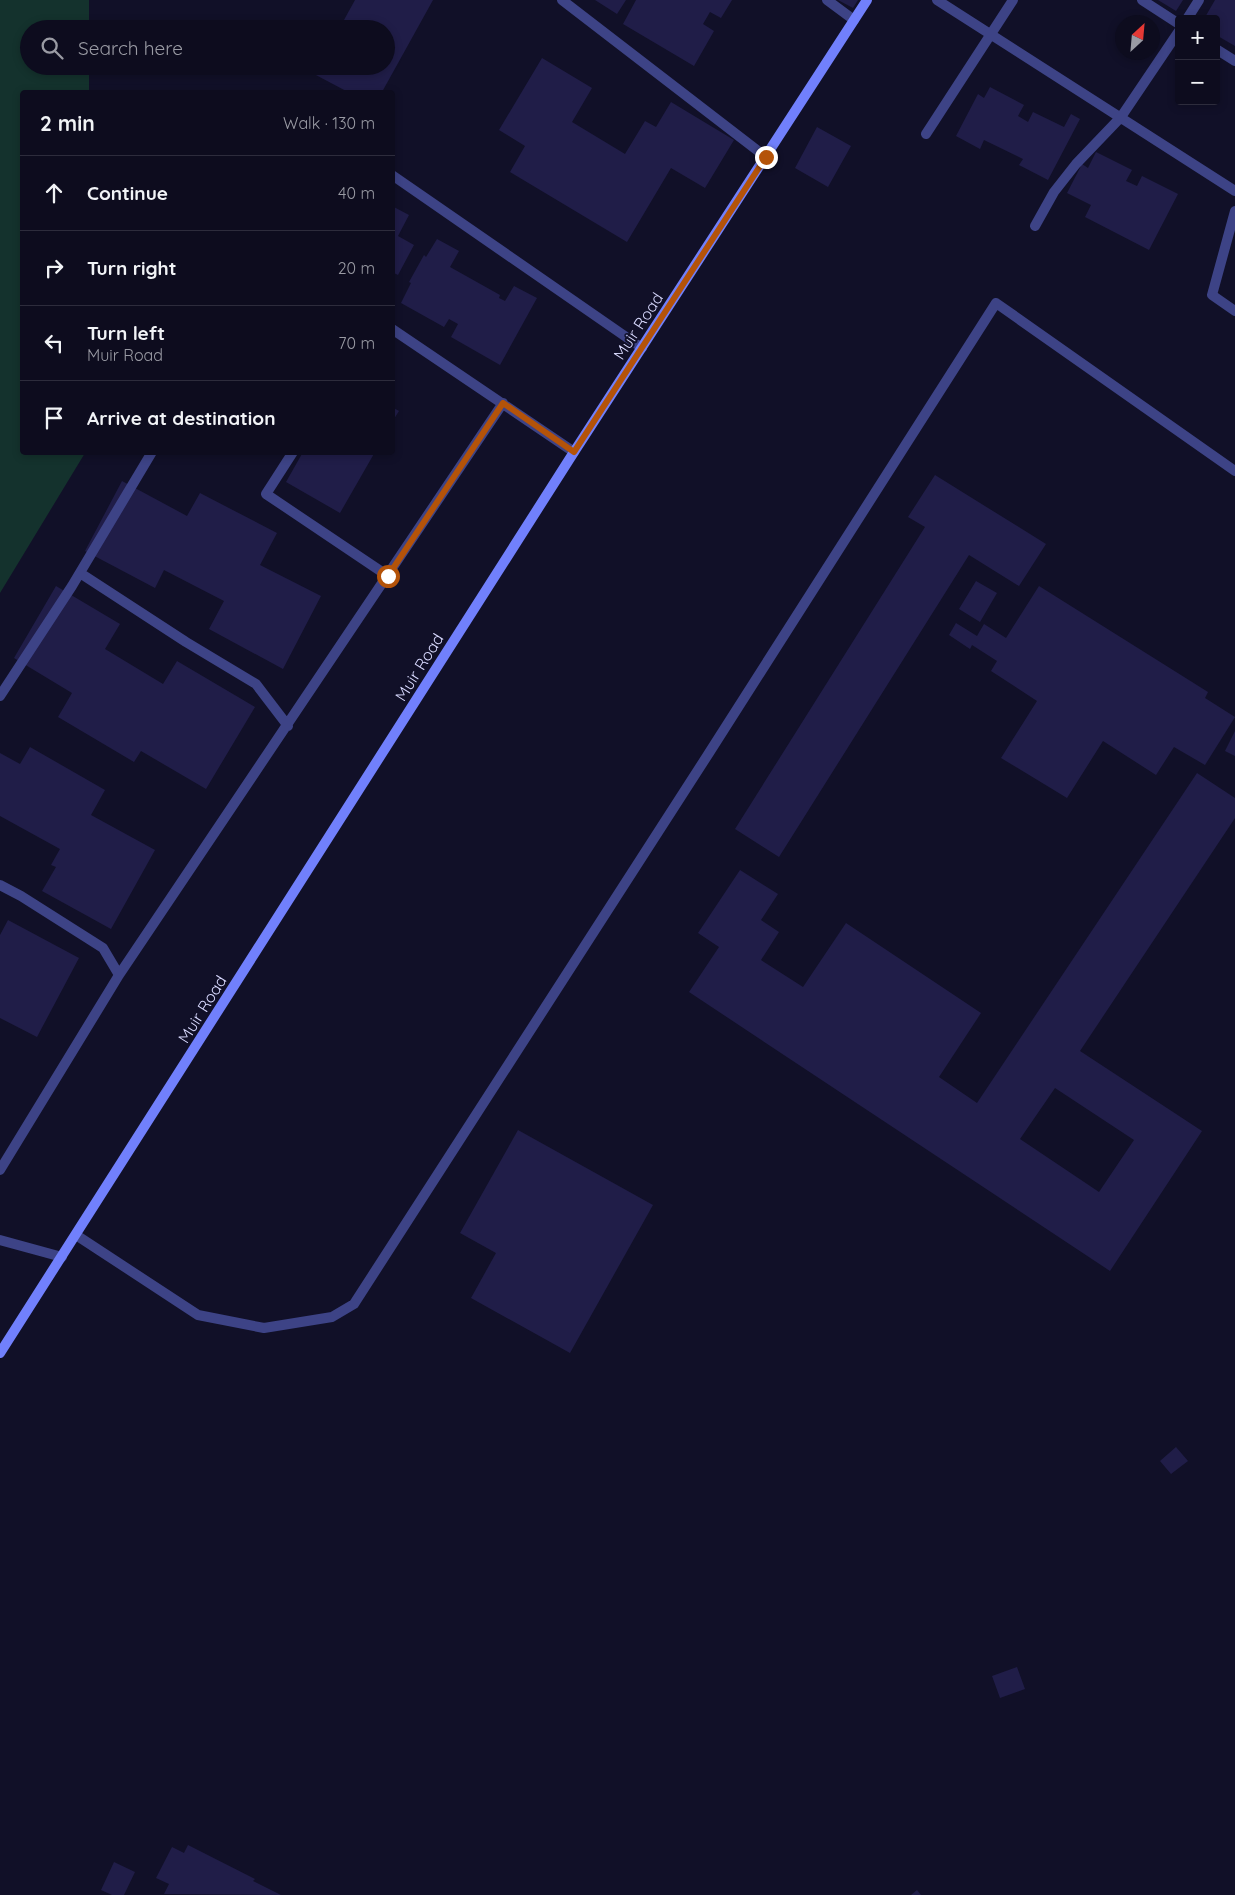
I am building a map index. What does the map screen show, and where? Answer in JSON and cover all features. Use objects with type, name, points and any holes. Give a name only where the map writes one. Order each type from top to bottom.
[{"type":"main road","name":"Muir Road","points":[[0,1353],[574,452],[867,0]]},
{"type":"street","points":[[562,0],[766,157]]},
{"type":"street","points":[[826,0],[854,20]]},
{"type":"street","points":[[937,0],[1235,191]]},
{"type":"street","points":[[926,134],[1013,0]]},
{"type":"street","points":[[1142,0],[1175,21]]},
{"type":"street","points":[[1190,15],[1199,0]]},
{"type":"street","points":[[1036,226],[1054,192],[1076,164],[1121,117],[1175,37]]},
{"type":"street","points":[[1220,52],[1235,61]]},
{"type":"street","points":[[395,177],[642,348]]},
{"type":"street","points":[[1235,211],[1212,295],[1235,311]]},
{"type":"street","points":[[76,1235],[198,1315],[264,1328],[332,1318],[354,1304],[996,303],[1235,471]]},
{"type":"street","points":[[395,331],[574,452]]},
{"type":"street","points":[[0,1170],[119,975],[288,726],[503,403]]},
{"type":"street","points":[[0,696],[80,573],[150,455]]},
{"type":"street","points":[[291,455],[266,494],[388,576]]},
{"type":"street","points":[[80,573],[186,642],[256,684],[288,726]]},
{"type":"street","points":[[0,885],[104,948],[119,975]]},
{"type":"street","points":[[0,1240],[62,1258]]},
{"type":"green space","points":[[0,0],[89,0],[89,20],[20,20],[20,75],[89,75],[89,90],[20,90],[20,455],[84,455],[0,593]]},
{"type":"building","points":[[355,0],[433,0],[395,69],[395,20],[344,20]]},
{"type":"building","points":[[595,0],[626,0],[617,14]]},
{"type":"building","points":[[636,0],[732,0],[721,18],[710,12],[703,24],[714,31],[694,66],[623,24]]},
{"type":"building","points":[[838,0],[858,0],[853,8]]},
{"type":"building","points":[[1158,0],[1183,0],[1176,11]]},
{"type":"building","points":[[1215,0],[1235,0],[1235,46],[1220,37],[1220,15],[1206,15]]},
{"type":"building","points":[[542,58],[592,88],[572,122],[625,154],[645,121],[656,127],[671,102],[734,140],[705,188],[671,168],[627,242],[510,172],[525,146],[499,130]]},
{"type":"building","points":[[316,75],[391,75],[383,90],[344,90]]},
{"type":"building","points":[[990,87],[1024,105],[1018,116],[1028,122],[1033,112],[1064,127],[1071,114],[1080,119],[1048,180],[1019,165],[1023,159],[984,140],[980,149],[956,136],[978,94],[984,98]]},
{"type":"building","points":[[817,127],[851,146],[828,187],[795,168]]},
{"type":"building","points":[[1096,152],[1132,170],[1126,181],[1137,186],[1142,176],[1178,194],[1149,250],[1085,217],[1091,205],[1067,193],[1082,164],[1088,168]]},
{"type":"building","points":[[395,208],[409,215],[398,236],[414,245],[398,275],[395,274]]},
{"type":"building","points":[[437,239],[459,251],[450,267],[500,295],[499,298],[505,301],[514,286],[537,298],[500,365],[451,337],[458,324],[449,319],[444,327],[401,303],[411,283],[409,282],[424,255],[426,257]]},
{"type":"building","points":[[395,409],[399,411],[395,417]]},
{"type":"building","points":[[301,455],[373,455],[340,513],[286,482]]},
{"type":"building","points":[[935,475],[1046,544],[1019,586],[969,555],[779,857],[735,829],[925,527],[908,517]]},
{"type":"building","points":[[122,481],[187,516],[200,493],[277,533],[260,565],[321,596],[283,669],[209,629],[224,601],[164,570],[155,588],[85,551]]},
{"type":"building","points":[[976,581],[997,593],[980,622],[959,609]]},
{"type":"building","points":[[56,586],[120,624],[105,649],[163,684],[177,661],[255,707],[206,789],[141,751],[134,762],[58,717],[72,693],[14,658]]},
{"type":"building","points":[[1039,586],[1208,692],[1205,698],[1235,717],[1205,765],[1174,747],[1156,775],[1103,741],[1067,798],[1001,758],[1037,701],[991,671],[997,661],[972,645],[970,649],[949,635],[956,623],[977,636],[984,624],[1006,638]]},
{"type":"building","points":[[1235,731],[1235,756],[1225,751]]},
{"type":"building","points":[[30,747],[105,790],[91,815],[155,850],[111,929],[42,891],[56,867],[51,865],[60,849],[0,816],[0,753],[20,764]]},
{"type":"building","points":[[1197,773],[1235,798],[1235,818],[1080,1051],[1202,1131],[1110,1271],[689,992],[719,947],[698,933],[740,870],[778,894],[761,920],[779,932],[761,960],[803,987],[846,923],[981,1013],[939,1077],[977,1103]],"holes":[[[1055,1088],[1134,1140],[1099,1192],[1020,1139]]]},
{"type":"building","points":[[8,920],[79,958],[37,1037],[0,1018],[0,935]]},
{"type":"building","points":[[518,1130],[653,1205],[570,1353],[471,1298],[496,1253],[460,1233]]},
{"type":"building","points":[[1176,1447],[1188,1461],[1171,1474],[1160,1461]]},
{"type":"building","points":[[1017,1667],[1025,1689],[1000,1698],[992,1676]]},
{"type":"building","points":[[188,1845],[255,1879],[253,1881],[281,1895],[164,1894],[169,1884],[156,1878],[172,1847],[184,1853]]},
{"type":"building","points":[[114,1862],[135,1872],[124,1895],[112,1895],[101,1890]]},
{"type":"building","points":[[917,1890],[921,1895],[911,1895]]},
{"type":"route","points":[[388,576],[503,403],[574,452],[766,157]]}]
